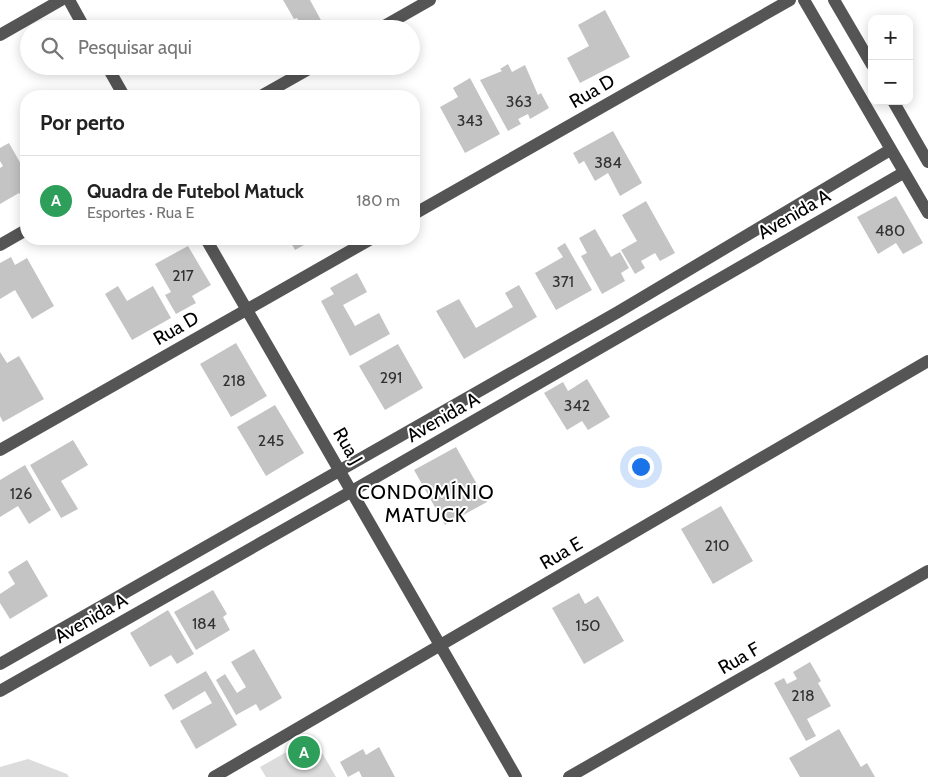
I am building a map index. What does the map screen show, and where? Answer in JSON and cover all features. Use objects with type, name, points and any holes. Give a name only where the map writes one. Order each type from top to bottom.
[{"type":"street","points":[[26,20],[61,0]]},
{"type":"street","points":[[69,0],[81,20]]},
{"type":"street","points":[[396,20],[430,0]]},
{"type":"street","name":"Rua D","points":[[420,211],[790,0]]},
{"type":"street","points":[[804,0],[928,214]]},
{"type":"street","points":[[834,0],[869,60]]},
{"type":"street","points":[[0,35],[20,24]]},
{"type":"street","points":[[112,75],[121,90]]},
{"type":"street","points":[[272,90],[298,75]]},
{"type":"street","points":[[895,105],[928,162]]},
{"type":"street","name":"Avenida A","points":[[0,664],[618,312],[890,150]]},
{"type":"street","name":"Avenida A","points":[[0,691],[352,491],[903,172]]},
{"type":"street","points":[[0,245],[20,233]]},
{"type":"street","name":"Rua J","points":[[209,245],[516,777]]},
{"type":"street","name":"Rua D","points":[[0,450],[361,245]]},
{"type":"street","points":[[618,312],[629,331]]},
{"type":"street","name":"Rua E","points":[[214,777],[928,361]]},
{"type":"street","name":"Rua F","points":[[569,777],[928,571]]},
{"type":"street","points":[[46,638],[58,658]]},
{"type":"shaded area","points":[[313,737],[336,777],[266,777],[260,767]]},
{"type":"shaded area","points":[[28,759],[67,774],[69,777],[0,777],[0,767]]},
{"type":"building","points":[[283,0],[310,0],[321,20],[298,20],[297,18],[294,19]]},
{"type":"building","points":[[605,10],[630,57],[580,83],[567,58],[589,46],[578,25]]},
{"type":"building","points":[[508,64],[512,72],[525,65],[538,95],[541,93],[549,108],[530,119],[528,114],[518,119],[521,124],[508,131],[480,80],[502,71],[500,69]]},
{"type":"building","points":[[470,78],[500,134],[465,153],[440,107],[458,97],[453,88]]},
{"type":"building","points":[[613,131],[642,183],[620,196],[608,173],[595,181],[584,161],[579,164],[573,153]]},
{"type":"building","points":[[9,143],[20,162],[20,194],[19,193],[0,204],[0,168],[3,166],[0,161],[0,148]]},
{"type":"building","points":[[896,196],[923,243],[903,254],[896,243],[878,254],[857,217]]},
{"type":"building","points":[[646,201],[675,253],[660,261],[655,253],[641,261],[645,268],[635,274],[621,250],[637,241],[622,215]]},
{"type":"building","points":[[595,229],[611,257],[620,252],[629,268],[621,273],[625,281],[602,294],[581,256],[587,253],[579,238]]},
{"type":"building","points":[[565,243],[592,290],[556,310],[535,273],[563,257],[557,248]]},
{"type":"building","points":[[292,245],[304,245],[295,250]]},
{"type":"building","points":[[188,246],[211,285],[192,296],[196,303],[176,314],[165,295],[171,292],[155,264]]},
{"type":"building","points":[[11,257],[15,265],[27,258],[54,306],[32,319],[15,290],[0,299],[0,263]]},
{"type":"building","points":[[357,273],[367,292],[343,305],[355,326],[379,313],[390,334],[350,356],[321,301],[334,294],[330,288]]},
{"type":"building","points":[[519,285],[537,317],[464,359],[436,311],[459,299],[476,328],[513,307],[505,293]]},
{"type":"building","points":[[118,286],[127,301],[153,286],[171,318],[132,340],[105,294]]},
{"type":"building","points":[[236,343],[267,396],[231,417],[200,364]]},
{"type":"building","points":[[398,344],[423,388],[385,410],[359,366]]},
{"type":"building","points":[[0,352],[7,363],[19,356],[44,399],[3,422],[0,416]]},
{"type":"building","points":[[587,379],[610,417],[588,430],[582,421],[567,430],[544,393],[563,382],[568,391]]},
{"type":"building","points":[[275,405],[304,453],[266,476],[237,427]]},
{"type":"building","points":[[73,440],[88,465],[61,481],[78,509],[61,518],[30,465]]},
{"type":"building","points":[[456,447],[487,502],[445,525],[414,470]]},
{"type":"building","points":[[25,465],[51,510],[29,524],[18,506],[0,517],[0,480]]},
{"type":"building","points":[[721,506],[753,561],[713,584],[681,529]]},
{"type":"building","points":[[27,560],[48,596],[10,619],[0,603],[0,594],[15,584],[8,572]]},
{"type":"building","points":[[213,590],[227,614],[223,617],[230,630],[196,650],[174,612]]},
{"type":"building","points":[[579,593],[585,604],[598,596],[624,641],[584,664],[552,608]]},
{"type":"building","points":[[168,610],[194,654],[177,664],[171,655],[150,667],[130,633]]},
{"type":"building","points":[[254,649],[282,698],[260,711],[256,704],[236,715],[216,680],[225,674],[237,693],[246,687],[231,662]]},
{"type":"building","points":[[810,662],[821,681],[818,683],[831,706],[807,719],[816,736],[806,741],[774,683],[784,678],[787,684],[797,679],[793,672]]},
{"type":"building","points":[[206,671],[237,725],[196,749],[180,721],[212,703],[205,691],[173,710],[164,695]]},
{"type":"building","points":[[839,729],[861,767],[867,763],[875,777],[800,777],[789,758]]},
{"type":"building","points":[[379,747],[395,777],[362,777],[359,771],[348,777],[340,762],[363,749],[366,755]]},
{"type":"place","name":"Quadra de Futebol Matuck","points":[[304,752]]},
{"type":"district","name":"CONDOMÍNIO MATUCK","points":[[426,504]]}]
